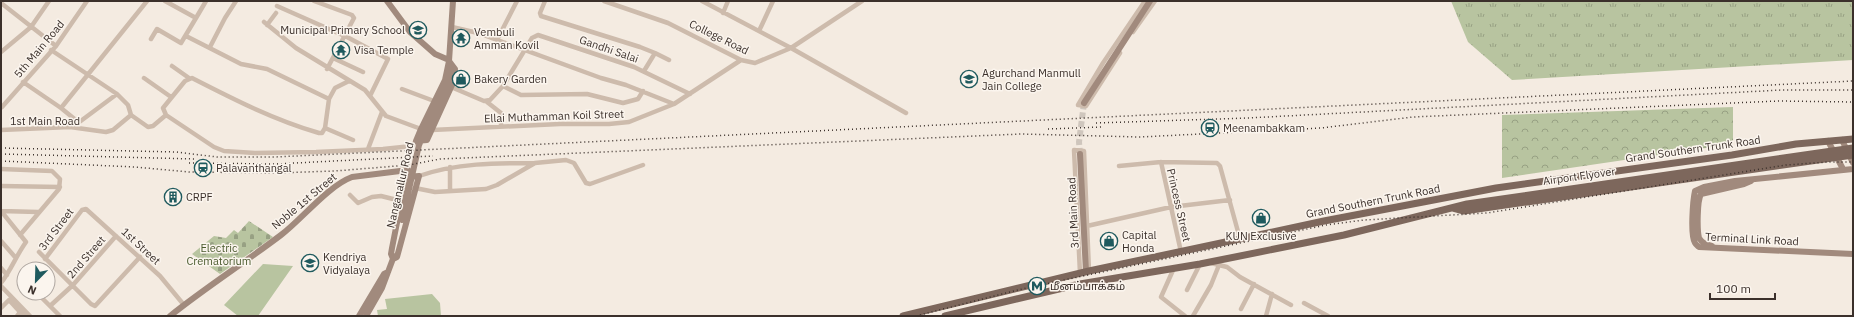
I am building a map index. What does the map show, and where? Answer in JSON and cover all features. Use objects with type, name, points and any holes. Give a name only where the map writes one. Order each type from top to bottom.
[{"type":"main road","name":"Grand Southern Trunk Road","points":[[903,316],[1085,272],[1240,239],[1496,188],[1732,155],[1796,144],[1853,139]]},
{"type":"main road","points":[[1451,207],[1464,211],[1837,157],[1852,153]]},
{"type":"main road","name":"Airport Flyover","points":[[1451,207],[1852,153]]},
{"type":"main road","name":"Grand Southern Trunk Road","points":[[945,316],[1080,284],[1204,263],[1344,235],[1451,207]]},
{"type":"street","points":[[1,52],[31,27],[49,1]]},
{"type":"street","name":"5th Main Road","points":[[1,106],[56,46],[87,1]]},
{"type":"street","points":[[61,108],[147,1]]},
{"type":"street","points":[[165,1],[196,18]]},
{"type":"street","points":[[151,39],[157,29],[182,43],[206,1]]},
{"type":"street","points":[[210,47],[225,18],[236,1]]},
{"type":"street","points":[[314,1],[320,2],[354,18],[327,69]]},
{"type":"street","points":[[387,1],[410,32],[435,54],[449,60],[454,66],[454,78],[451,88],[432,130],[427,140],[416,142]]},
{"type":"street","points":[[189,78],[163,108],[166,115],[219,150],[255,153],[383,149],[412,146],[416,142],[420,129],[445,80],[449,60],[453,1]]},
{"type":"street","points":[[497,40],[517,1]]},
{"type":"street","points":[[545,1],[540,13],[541,16],[640,47],[669,60]]},
{"type":"street","name":"College Road","points":[[604,1],[668,23],[741,60],[755,63],[791,48],[862,1]]},
{"type":"street","points":[[702,1],[791,48],[906,113]]},
{"type":"street","points":[[723,13],[728,1]]},
{"type":"street","points":[[759,31],[772,1]]},
{"type":"street","points":[[1145,1],[1107,57],[1078,105],[1086,106],[1131,35],[1155,1]]},
{"type":"street","points":[[1084,103],[1150,1]]},
{"type":"street","points":[[1,3],[56,46]]},
{"type":"street","points":[[276,6],[344,36],[388,59],[370,96]]},
{"type":"street","points":[[276,13],[266,24],[296,48],[327,69],[365,90],[382,112],[390,118],[420,129]]},
{"type":"street","points":[[452,27],[497,40],[674,104]]},
{"type":"street","name":"Gandhi Salai","points":[[524,50],[532,38],[538,35],[644,71],[690,94]]},
{"type":"street","points":[[186,36],[241,64],[267,69],[329,99]]},
{"type":"street","points":[[52,50],[117,94],[128,105],[131,115],[150,127],[166,115]]},
{"type":"street","points":[[488,102],[503,86],[524,50]]},
{"type":"street","points":[[644,71],[655,53]]},
{"type":"street","points":[[333,58],[363,72]]},
{"type":"street","name":"Nanganallur Road","points":[[366,316],[377,299],[394,259],[420,145],[449,79],[449,60]]},
{"type":"street","name":"Ellai Muthamman Koil Street","points":[[432,130],[501,126],[609,124],[641,118],[674,104],[741,60]]},
{"type":"street","points":[[172,66],[189,78],[291,125],[319,133],[322,133],[325,128],[329,99],[335,88],[349,81]]},
{"type":"street","points":[[144,78],[171,97]]},
{"type":"street","points":[[23,82],[61,108],[78,126],[117,94]]},
{"type":"street","points":[[503,86],[521,95],[587,94],[624,103],[638,100],[643,92]]},
{"type":"street","points":[[451,88],[488,102],[501,113],[501,126]]},
{"type":"street","points":[[402,89],[434,101]]},
{"type":"street","points":[[1,106],[1,111]]},
{"type":"street","points":[[368,149],[382,112]]},
{"type":"street","name":"1st Main Road","points":[[1,130],[78,126],[110,132],[131,115]]},
{"type":"street","points":[[325,128],[353,140]]},
{"type":"street","points":[[1842,140],[1852,153],[1853,163]]},
{"type":"street","points":[[1828,141],[1843,169]]},
{"type":"street","points":[[1074,150],[1084,151],[1087,226],[1085,272],[1074,150]]},
{"type":"street","name":"3rd Main Road","points":[[1080,154],[1085,272]]},
{"type":"street","points":[[415,188],[435,192],[492,187],[511,178],[535,162]]},
{"type":"street","points":[[417,176],[397,257],[394,259],[391,254],[406,177],[417,176],[441,168],[494,163],[571,162],[586,183],[590,184],[643,165]]},
{"type":"street","points":[[1119,166],[1161,162],[1217,163],[1220,166],[1240,239]]},
{"type":"street","name":"Princess Street","points":[[1161,162],[1181,252]]},
{"type":"street","points":[[450,167],[450,191]]},
{"type":"street","points":[[1,169],[52,171],[60,180],[60,187],[20,235]]},
{"type":"street","name":"Terminal Link Road","points":[[1853,169],[1755,179],[1704,187],[1695,191],[1693,237],[1695,243],[1700,247],[1853,254]]},
{"type":"street","name":"Noble 1st Street","points":[[170,316],[282,234],[344,180],[360,176],[408,170],[406,177]]},
{"type":"street","name":"Terminal Link Road","points":[[1755,179],[1744,184],[1701,194],[1698,206],[1700,238],[1703,243],[1711,246],[1853,251]]},
{"type":"street","points":[[1,186],[60,187]]},
{"type":"street","points":[[350,196],[358,203],[372,197],[381,196],[402,201]]},
{"type":"street","points":[[1087,226],[1171,207],[1230,200]]},
{"type":"street","name":"1st Street","points":[[82,210],[86,209],[140,257],[160,276],[184,305]]},
{"type":"street","name":"3rd Street","points":[[45,259],[82,210]]},
{"type":"street","points":[[1,211],[38,212]]},
{"type":"street","points":[[1,211],[26,242],[15,257],[1,284],[30,316]]},
{"type":"street","name":"2nd Street","points":[[50,306],[73,286],[116,236]]},
{"type":"street","points":[[1,241],[15,257]]},
{"type":"street","points":[[39,252],[91,304],[97,305],[140,257]]},
{"type":"street","points":[[1187,290],[1204,263],[1219,265],[1227,267],[1254,284],[1291,304]]},
{"type":"street","points":[[1193,316],[1211,285],[1219,265]]},
{"type":"street","points":[[1,268],[7,275]]},
{"type":"street","points":[[1174,268],[1161,297],[1185,316]]},
{"type":"street","name":"Nanganallur Road","points":[[359,316],[384,274],[388,272]]},
{"type":"street","points":[[1241,309],[1254,284]]},
{"type":"street","points":[[1266,316],[1272,294]]},
{"type":"street","points":[[1,308],[9,300],[20,315]]},
{"type":"street","points":[[45,301],[60,316]]},
{"type":"street","points":[[1304,303],[1328,316]]},
{"type":"green space","points":[[1451,1],[1853,1],[1853,60],[1512,80],[1468,42]]},
{"type":"green space","points":[[1733,107],[1733,144],[1502,178],[1502,115]]},
{"type":"green space","name":"Electric Crematorium","points":[[249,221],[273,237],[220,274],[192,254],[214,236],[226,238],[234,230],[238,233]]},
{"type":"green space","points":[[263,264],[293,266],[258,316],[238,316],[224,305]]},
{"type":"green space","points":[[432,294],[440,303],[441,316],[378,316],[377,310],[387,309],[385,299]]},
{"type":"tunnel","points":[[1080,154],[1079,142],[1084,103]]},
{"type":"railway","points":[[1,148],[176,152],[217,157],[275,157],[1853,81]]},
{"type":"railway","points":[[1096,123],[1248,118],[1782,90],[1853,90]]},
{"type":"railway","points":[[1,161],[135,167],[189,172],[275,173],[335,171],[409,165],[440,159],[1021,134],[1140,137],[1321,128],[1413,117],[1778,101],[1853,102]]},
{"type":"railway","points":[[1048,129],[1102,127]]},
{"type":"railway","points":[[1,154],[195,159]]},
{"type":"railway","points":[[189,163],[275,164],[433,156]]},
{"type":"railway","points":[[916,316],[1026,288],[1326,225],[1364,220],[1487,213],[1786,165],[1853,162]]},
{"type":"place","name":"Municipal Primary School","points":[[418,30]]},
{"type":"place","name":"Vembuli Amman Kovil","points":[[461,38]]},
{"type":"place","name":"Visa Temple","points":[[341,50]]},
{"type":"place","name":"Bakery Garden","points":[[461,79]]},
{"type":"place","name":"Agurchand Manmull Jain College","points":[[969,79]]},
{"type":"place","name":"Meenambakkam","points":[[1210,128]]},
{"type":"place","name":"Palavanthangal","points":[[203,168]]},
{"type":"place","name":"CRPF","points":[[173,197]]},
{"type":"place","name":"KUN Exclusive","points":[[1261,218]]},
{"type":"place","name":"Capital Honda","points":[[1109,241]]},
{"type":"place","name":"Kendriya Vidyalaya","points":[[310,263]]},
{"type":"place","name":"மீனம்பாக்கம்","points":[[1037,286]]}]
